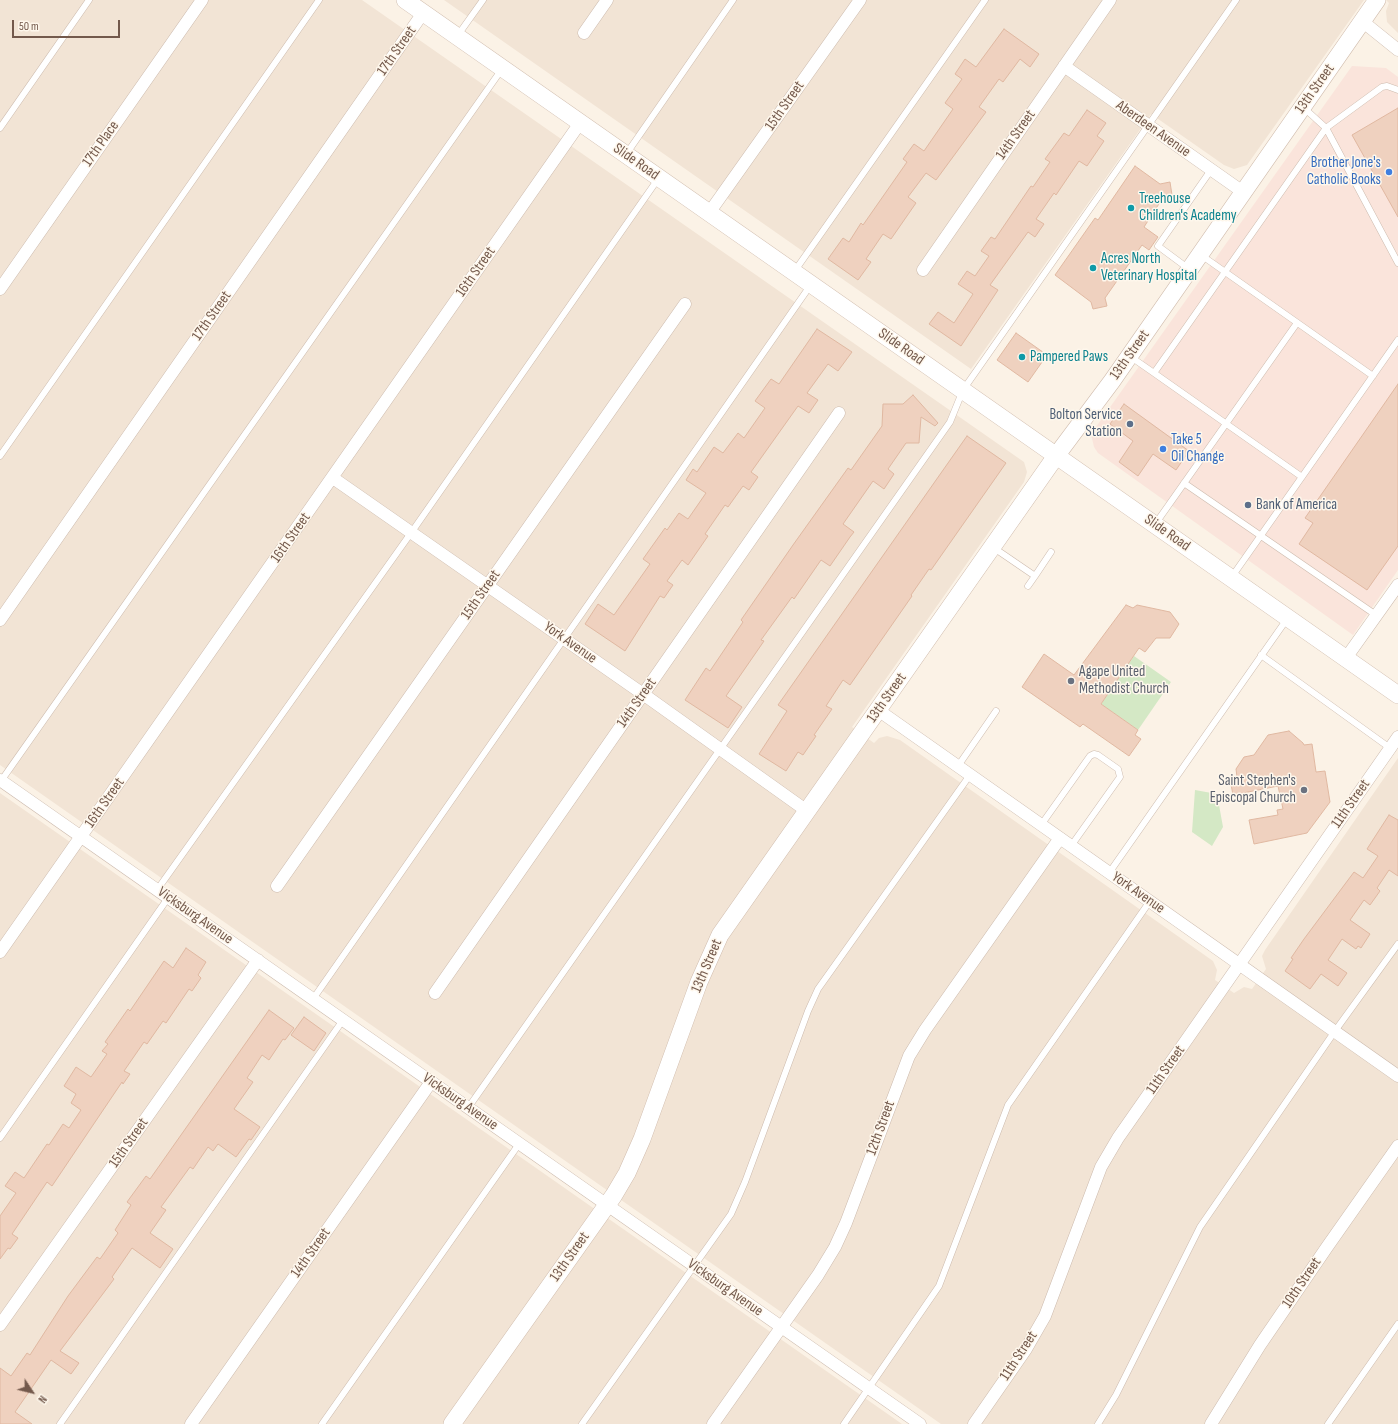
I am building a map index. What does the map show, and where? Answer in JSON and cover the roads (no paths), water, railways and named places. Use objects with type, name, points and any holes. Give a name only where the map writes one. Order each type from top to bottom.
[{"type":"street","name":"17th Place","points":[[0,289],[202,0]]},
{"type":"street","name":"Slide Road","points":[[405,0],[1398,695]]},
{"type":"street","points":[[584,33],[607,0]]},
{"type":"street","name":"15th Street","points":[[709,213],[860,0]]},
{"type":"street","name":"14th Street","points":[[923,270],[1110,0]]},
{"type":"street","name":"13th Street","points":[[452,1424],[607,1205],[627,1173],[642,1139],[699,982],[720,935],[1056,456],[1129,356],[1377,0]]},
{"type":"street","name":"17th Street","points":[[0,620],[423,13]]},
{"type":"street","points":[[1362,21],[1398,50]]},
{"type":"street","name":"Aberdeen Avenue","points":[[1064,66],[1243,192]]},
{"type":"street","name":"16th Street","points":[[0,952],[580,123]]},
{"type":"street","name":"15th Street","points":[[277,886],[685,304]]},
{"type":"street","name":"14th Street","points":[[435,993],[839,413]]},
{"type":"street","name":"York Avenue","points":[[333,478],[643,694],[806,811]]},
{"type":"street","points":[[1346,658],[1376,615],[1396,593]]},
{"type":"street","name":"York Avenue","points":[[878,710],[1398,1076]]},
{"type":"street","name":"11th Street","points":[[974,1424],[1026,1349],[1045,1316],[1101,1167],[1118,1138],[1398,737]]},
{"type":"street","name":"Vicksburg Avenue","points":[[1,780],[920,1424]]},
{"type":"street","name":"12th Street","points":[[713,1424],[782,1327],[835,1247],[909,1056],[938,1010],[1060,838]]},
{"type":"street","name":"15th Street","points":[[0,1325],[258,960]]},
{"type":"street","name":"14th Street","points":[[190,1424],[431,1082]]},
{"type":"street","name":"10th Street","points":[[1211,1424],[1260,1345],[1398,1146]]},
{"type":"lane","points":[[0,128],[89,0]]},
{"type":"lane","points":[[0,456],[319,0]]},
{"type":"lane","points":[[457,37],[483,0]]},
{"type":"lane","points":[[626,154],[733,0]]},
{"type":"lane","points":[[794,272],[985,0]]},
{"type":"lane","points":[[468,1108],[950,422],[963,390],[1236,0]]},
{"type":"lane","points":[[1,780],[503,68]]},
{"type":"lane","points":[[1154,373],[1326,128],[1382,86],[1387,86],[1398,90]]},
{"type":"lane","points":[[1302,107],[1326,128],[1398,263]]},
{"type":"lane","points":[[1189,269],[1158,246],[1211,170]]},
{"type":"lane","points":[[157,890],[411,532],[659,178]]},
{"type":"lane","points":[[1200,254],[1373,376]]},
{"type":"lane","points":[[313,999],[811,284]]},
{"type":"lane","points":[[1155,524],[1297,322]]},
{"type":"lane","points":[[1231,578],[1398,340]]},
{"type":"lane","points":[[1129,356],[1302,477]]},
{"type":"lane","points":[[1184,483],[1260,537],[1376,615]]},
{"type":"lane","points":[[993,547],[1035,576]]},
{"type":"lane","points":[[1028,586],[1051,552]]},
{"type":"lane","points":[[1109,873],[1288,618]]},
{"type":"lane","points":[[1261,655],[1390,748]]},
{"type":"lane","points":[[958,766],[996,711]]},
{"type":"lane","points":[[1041,825],[1090,756],[1094,754],[1098,755],[1118,769],[1120,777],[1071,846]]},
{"type":"lane","points":[[582,1424],[731,1214],[808,1010],[818,989],[970,774]]},
{"type":"lane","points":[[0,1138],[168,898]]},
{"type":"lane","points":[[844,1424],[939,1286],[1008,1105],[1150,901]]},
{"type":"lane","points":[[1098,1424],[1116,1395],[1200,1227],[1398,944]]},
{"type":"lane","points":[[60,1424],[343,1020]]},
{"type":"lane","points":[[322,1424],[519,1144]]},
{"type":"lane","points":[[1328,1424],[1398,1324]]},
{"type":"place","name":"Brother Jone's Catholic Books","points":[[1389,172]]},
{"type":"place","name":"Treehouse Children's Academy","points":[[1131,208]]},
{"type":"place","name":"Acres North Veterinary Hospital","points":[[1093,268]]},
{"type":"place","name":"Pampered Paws","points":[[1022,357]]},
{"type":"place","name":"Bolton Service Station","points":[[1130,424]]},
{"type":"place","name":"Take 5 Oil Change","points":[[1163,449]]},
{"type":"place","name":"Bank of America","points":[[1248,505]]},
{"type":"place","name":"Agape United Methodist Church","points":[[1071,681]]},
{"type":"place","name":"Saint Stephen's Episcopal Church","points":[[1304,790]]}]
